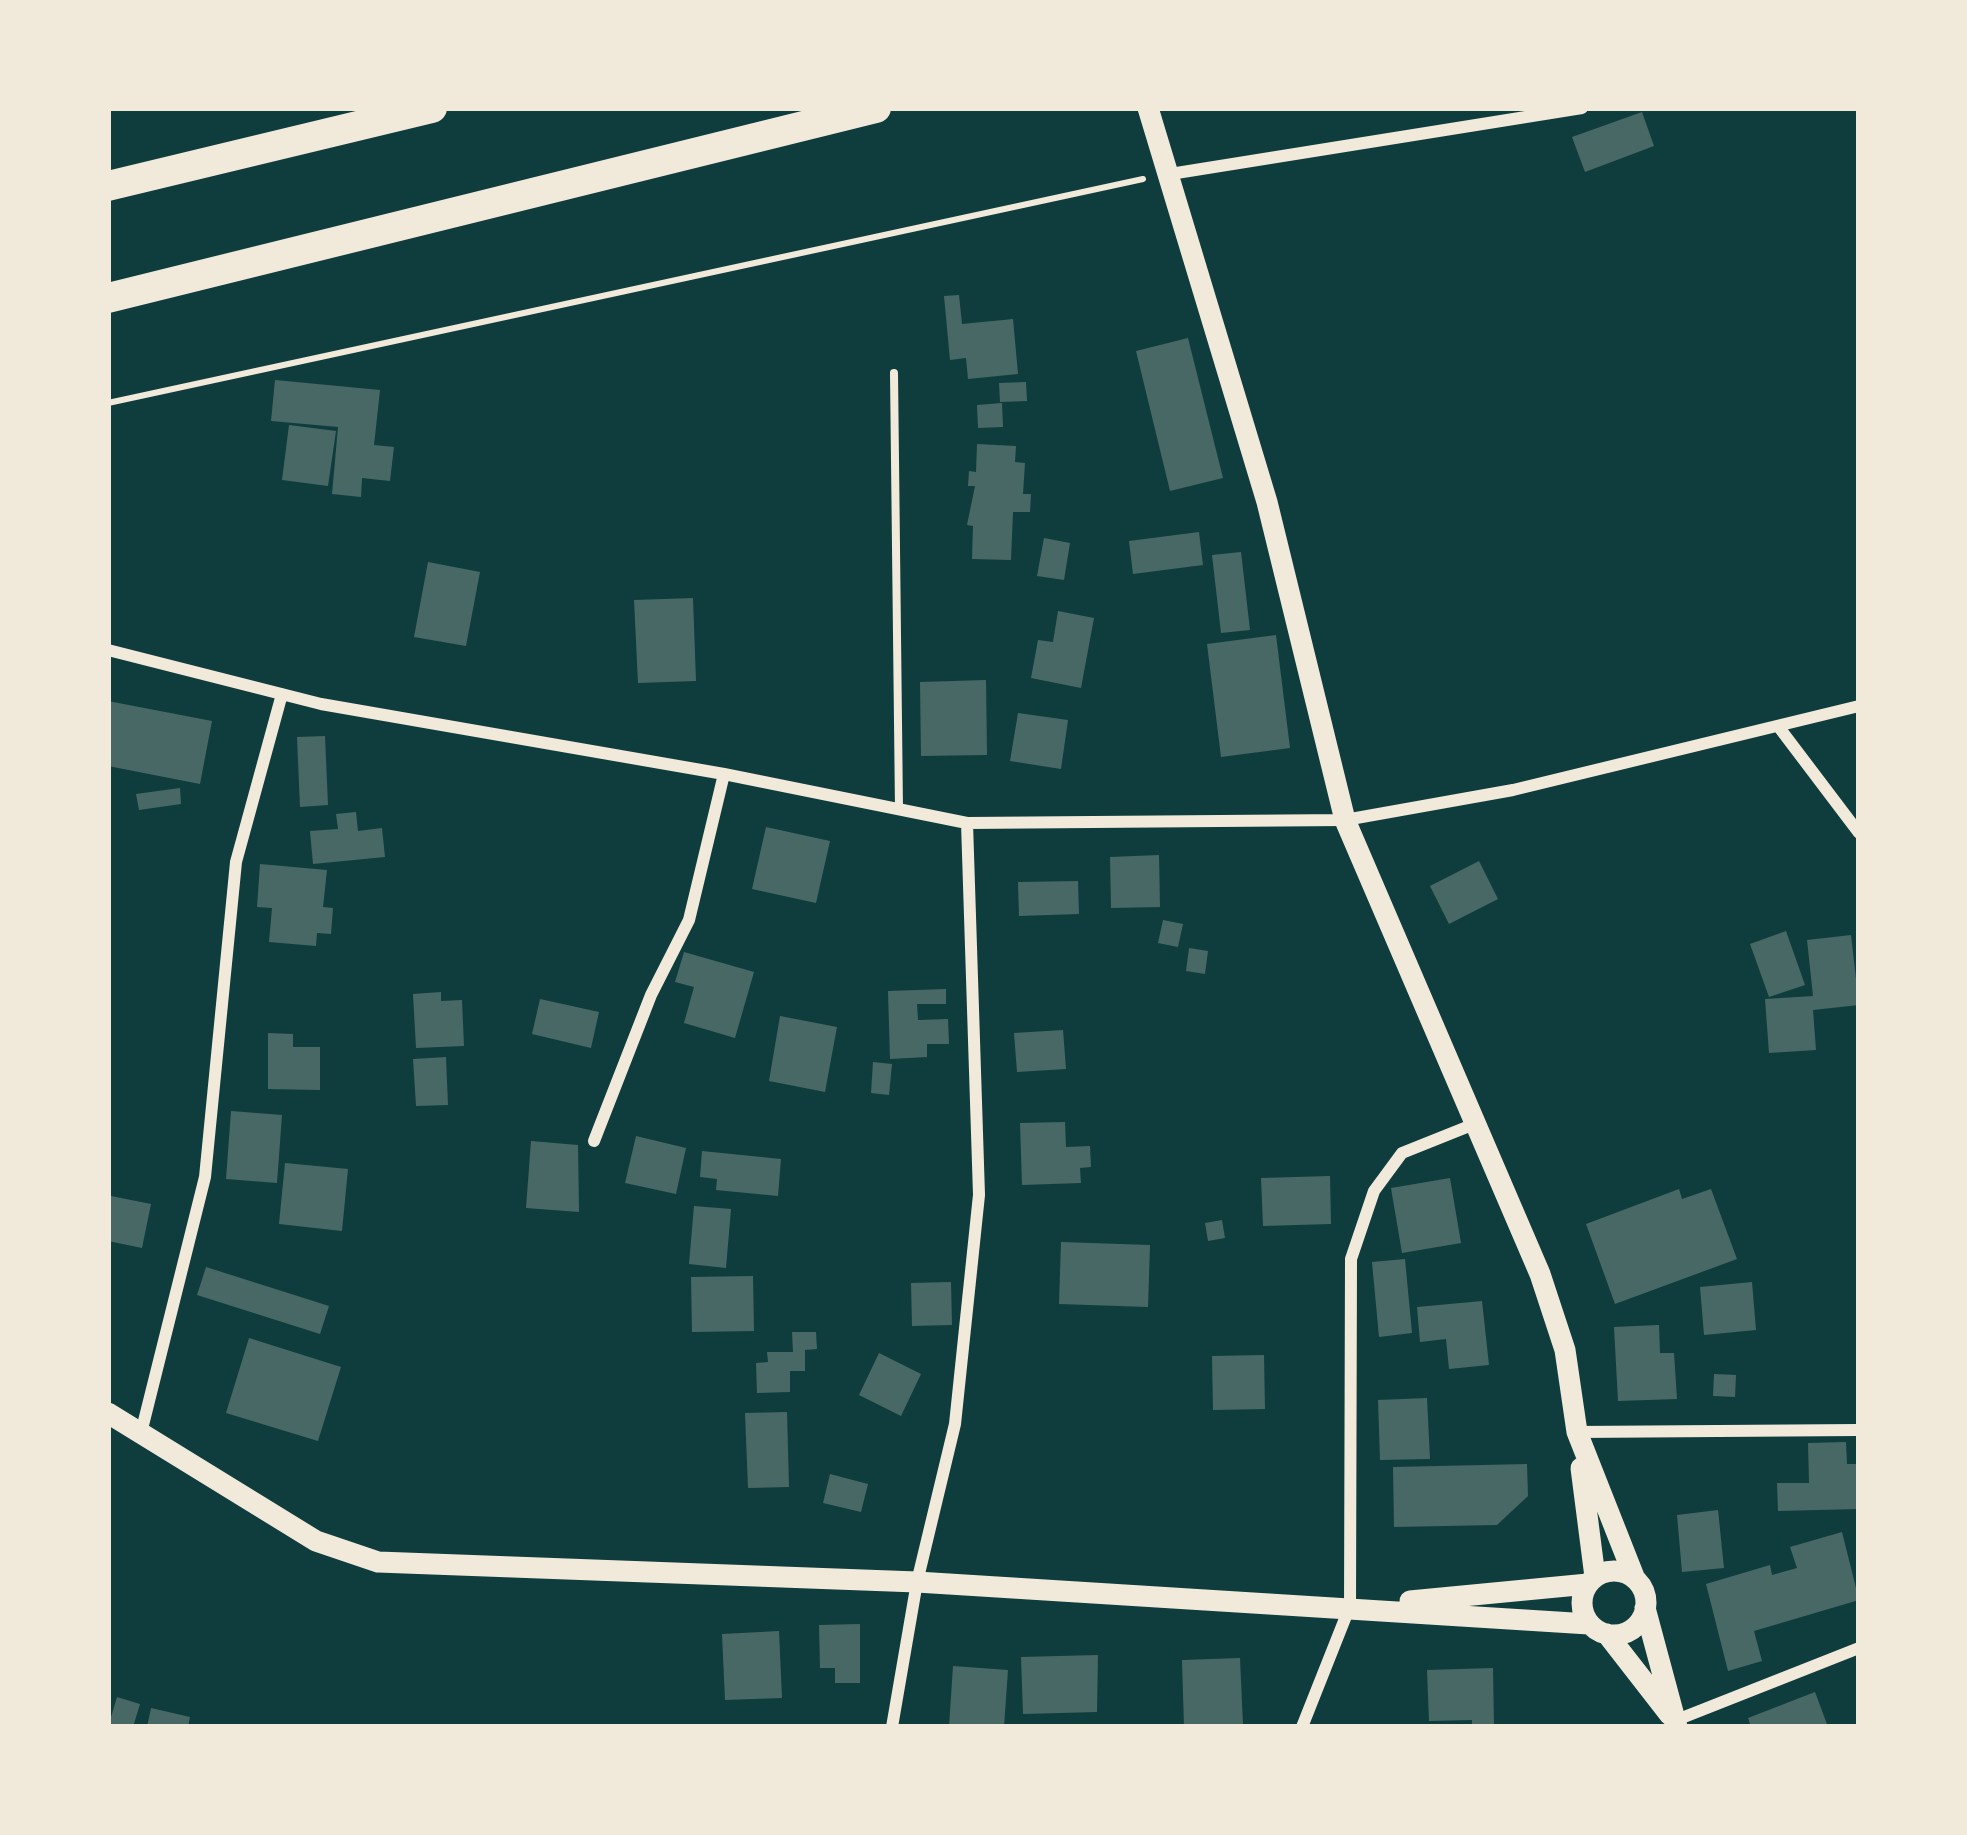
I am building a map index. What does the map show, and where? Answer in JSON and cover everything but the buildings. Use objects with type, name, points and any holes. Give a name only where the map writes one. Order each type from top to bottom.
[{"type":"highway","points":[[108,187],[432,108]]},
{"type":"highway","points":[[108,298],[877,108]]},
{"type":"street","points":[[1148,108],[1164,175],[1267,502],[1345,820],[1472,1126],[1540,1274],[1564,1350],[1592,1581],[1582,1604],[1676,1724]]},
{"type":"street","points":[[1164,175],[1582,108]]},
{"type":"street","points":[[108,650],[282,694],[724,773],[967,823],[1345,820],[1513,790],[1859,706]]},
{"type":"street","points":[[141,1433],[205,1177],[236,862],[282,694]]},
{"type":"street","points":[[1778,726],[1859,833]]},
{"type":"street","points":[[594,1141],[651,995],[689,920],[724,773]]},
{"type":"street","points":[[892,1727],[917,1582],[955,1424],[979,1195],[967,823]]},
{"type":"street","points":[[1302,1727],[1350,1606],[1351,1258],[1374,1191],[1402,1153],[1472,1126]]},
{"type":"street","points":[[108,1414],[316,1541],[378,1562],[917,1582],[1350,1606],[1598,1629],[1636,1626],[1645,1607]]},
{"type":"street","points":[[1576,1432],[1859,1430]]},
{"type":"street","points":[[1576,1432],[1645,1607],[1676,1724]]},
{"type":"street","points":[[1350,1606],[1592,1581],[1616,1571],[1635,1579]]},
{"type":"street","points":[[1676,1724],[1859,1648]]},
{"type":"lane","points":[[893,373],[899,809]]},
{"type":"path","points":[[108,403],[1164,175]]}]
